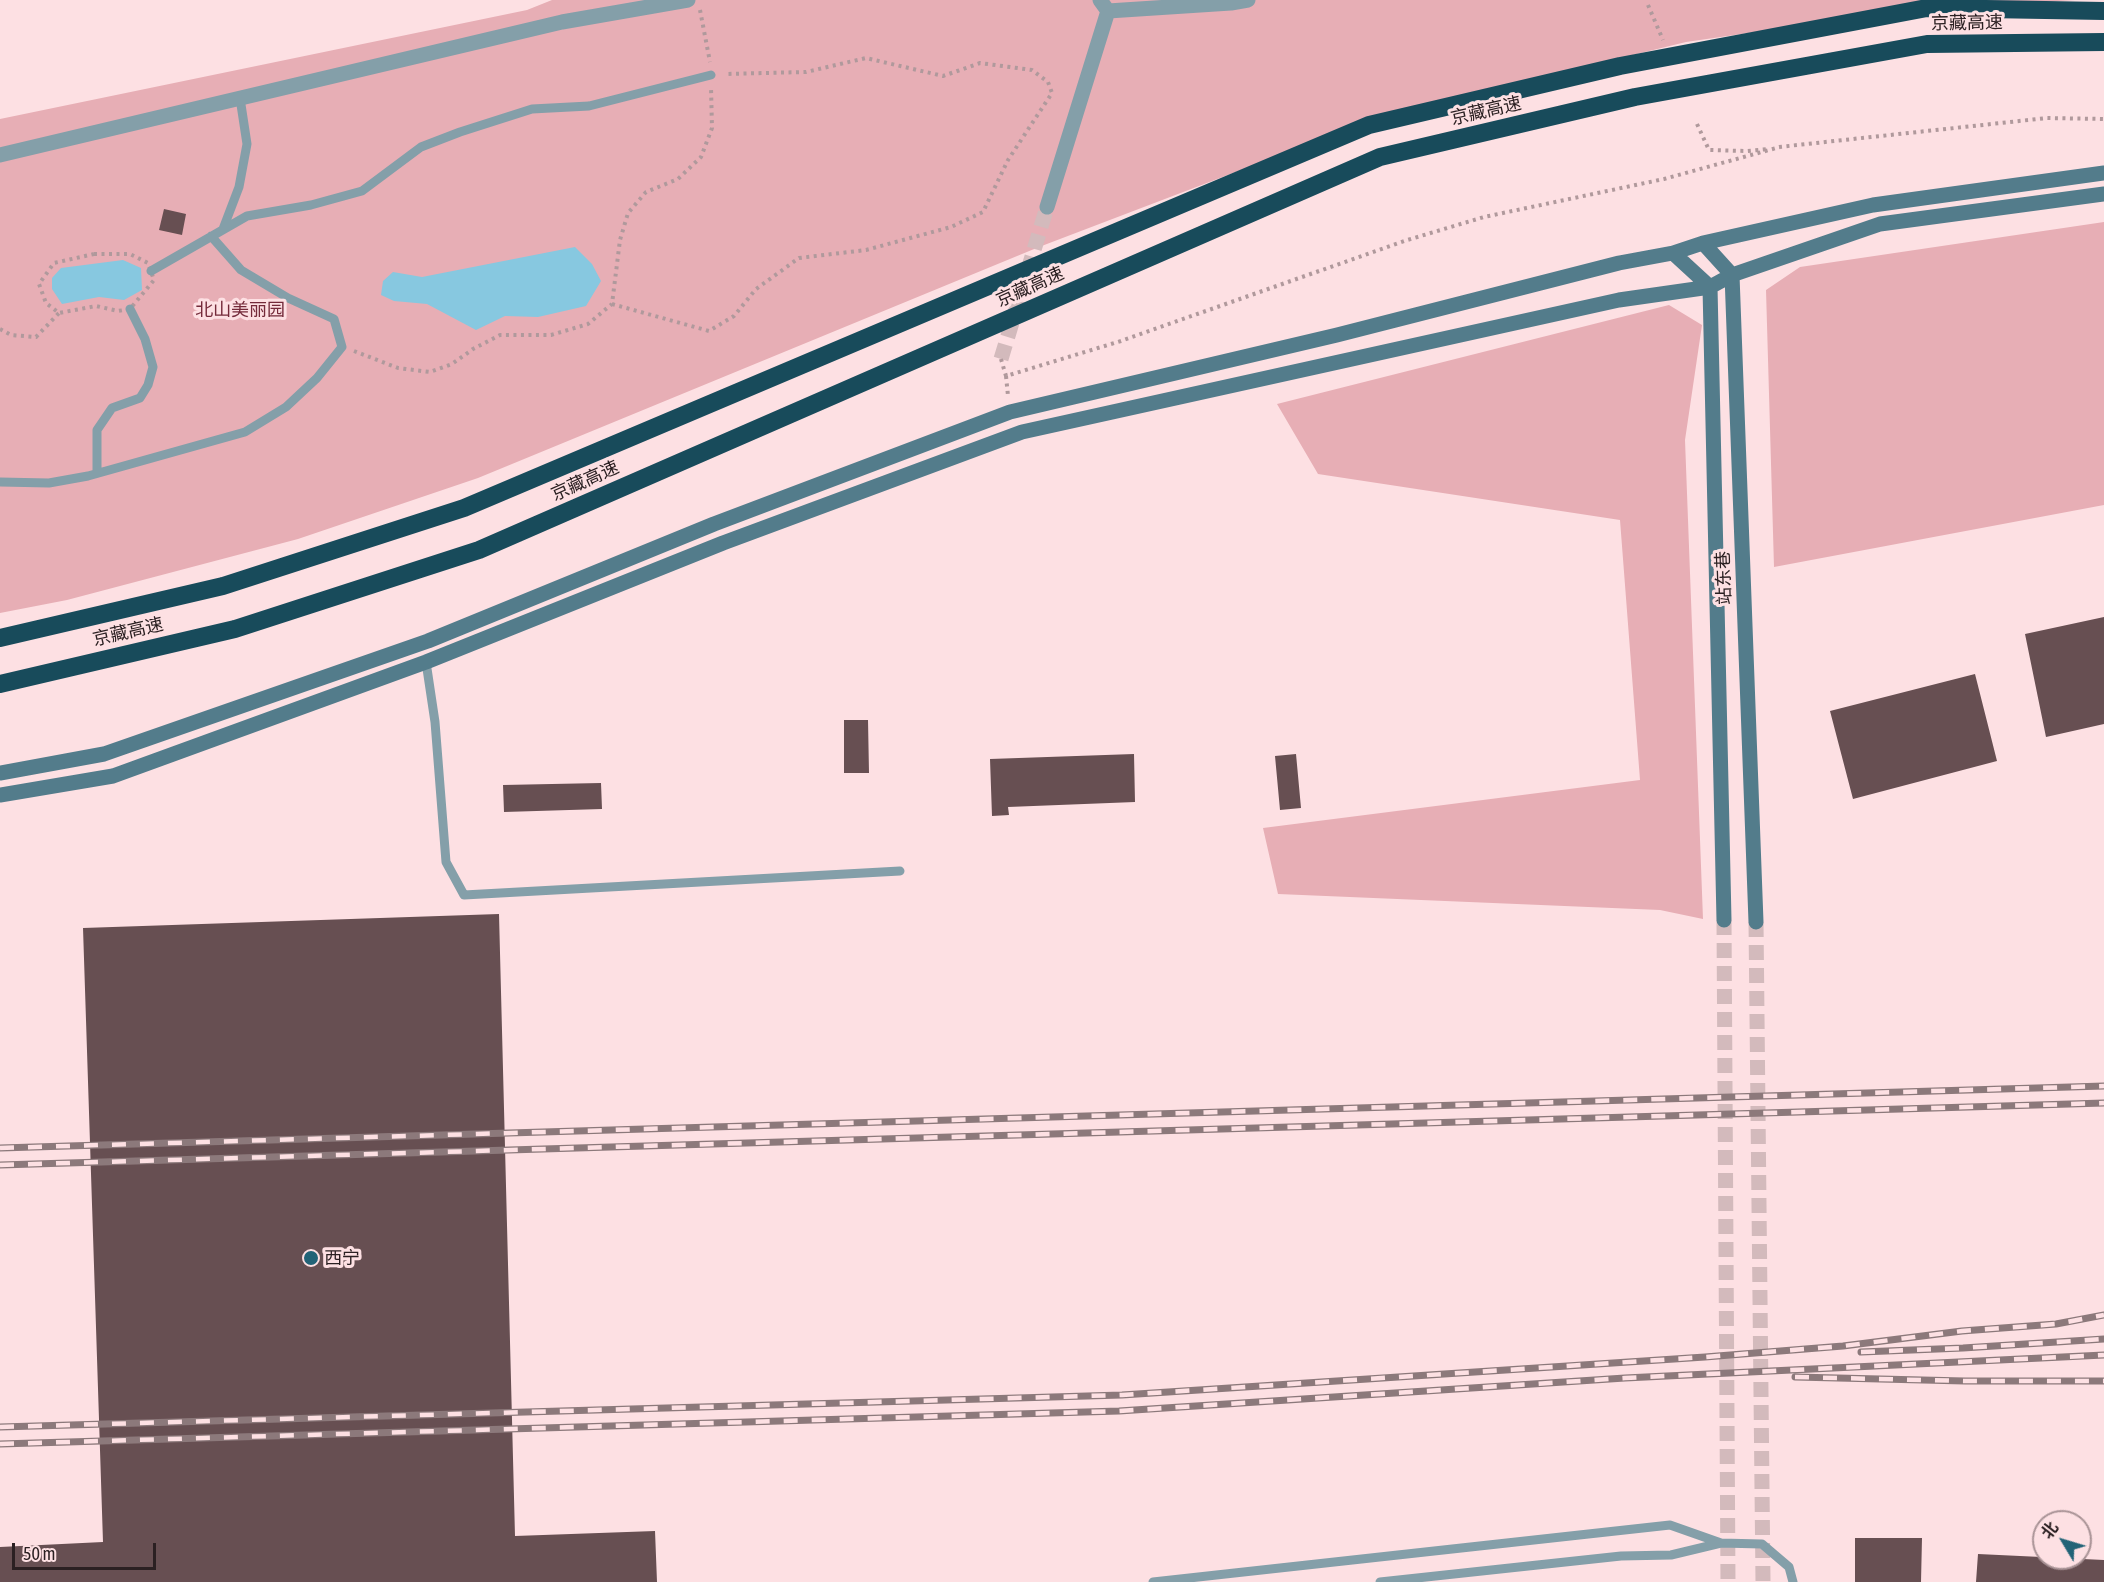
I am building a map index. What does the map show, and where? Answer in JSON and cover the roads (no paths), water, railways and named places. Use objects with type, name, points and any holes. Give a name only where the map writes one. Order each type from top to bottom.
[{"type":"highway","name":"京藏高速","points":[[0,638],[223,586],[464,508],[1369,126],[1620,66],[1927,8],[2104,11]]},
{"type":"highway","name":"京藏高速","points":[[0,684],[235,629],[479,550],[1380,157],[1635,97],[1928,44],[2104,42]]},
{"type":"main road","points":[[0,773],[104,754],[428,641],[714,524],[1010,411],[1337,335],[1619,263],[1672,253],[1703,243],[1873,205],[2104,173]]},
{"type":"main road","points":[[0,795],[113,776],[426,662],[723,543],[1022,432],[1607,303],[1710,286],[1732,274],[1880,224],[2104,194]]},
{"type":"main road","points":[[1703,243],[1732,274]]},
{"type":"main road","points":[[1672,253],[1710,286]]},
{"type":"main road","name":"站东巷","points":[[1732,274],[1756,922]]},
{"type":"main road","name":"站东巷","points":[[1710,286],[1724,920]]},
{"type":"street","points":[[0,155],[562,22],[688,0]]},
{"type":"street","points":[[1047,207],[1104,6],[1231,3],[1248,0]]},
{"type":"lane","points":[[151,271],[247,216],[311,205],[362,191],[421,147],[532,109],[588,106],[711,75]]},
{"type":"lane","points":[[223,229],[239,187],[247,144],[240,98]]},
{"type":"lane","points":[[0,482],[50,483],[97,473],[245,432],[286,407],[317,378],[342,347],[334,319],[288,298],[241,270],[211,236]]},
{"type":"lane","points":[[97,473],[97,430],[112,408],[140,398],[148,385],[153,367],[145,339],[130,309]]},
{"type":"lane","points":[[426,662],[435,722],[446,862],[464,895],[900,871]]},
{"type":"lane","points":[[1153,1582],[1670,1526],[1720,1543]]},
{"type":"lane","points":[[1380,1582],[1621,1556],[1671,1556],[1720,1543],[1762,1544],[1789,1567],[1793,1582]]},
{"type":"water","points":[[575,247],[592,264],[601,281],[586,306],[538,317],[505,316],[476,330],[427,304],[394,301],[381,295],[383,281],[393,272],[422,277]]},
{"type":"water","points":[[123,260],[141,268],[142,290],[124,300],[99,297],[62,304],[52,289],[52,278],[61,268]]},
{"type":"tunnel","points":[[1001,359],[1047,207]]},
{"type":"tunnel","points":[[1724,920],[1728,1582]]},
{"type":"tunnel","points":[[1756,922],[1763,1582]]},
{"type":"railway","points":[[0,1148],[2104,1086]]},
{"type":"railway","points":[[0,1165],[2104,1103]]},
{"type":"railway","points":[[0,1427],[1122,1395],[1843,1346],[1962,1331],[2056,1324],[2104,1315]]},
{"type":"railway","points":[[1861,1352],[2104,1339]]},
{"type":"railway","points":[[0,1444],[1119,1411],[1625,1378],[2104,1355]]},
{"type":"railway","points":[[1795,1377],[2104,1381]]},
{"type":"place","name":"西宁","points":[[311,1258]]},
{"type":"park label","name":"北山美丽园","points":[[240,310]]}]
